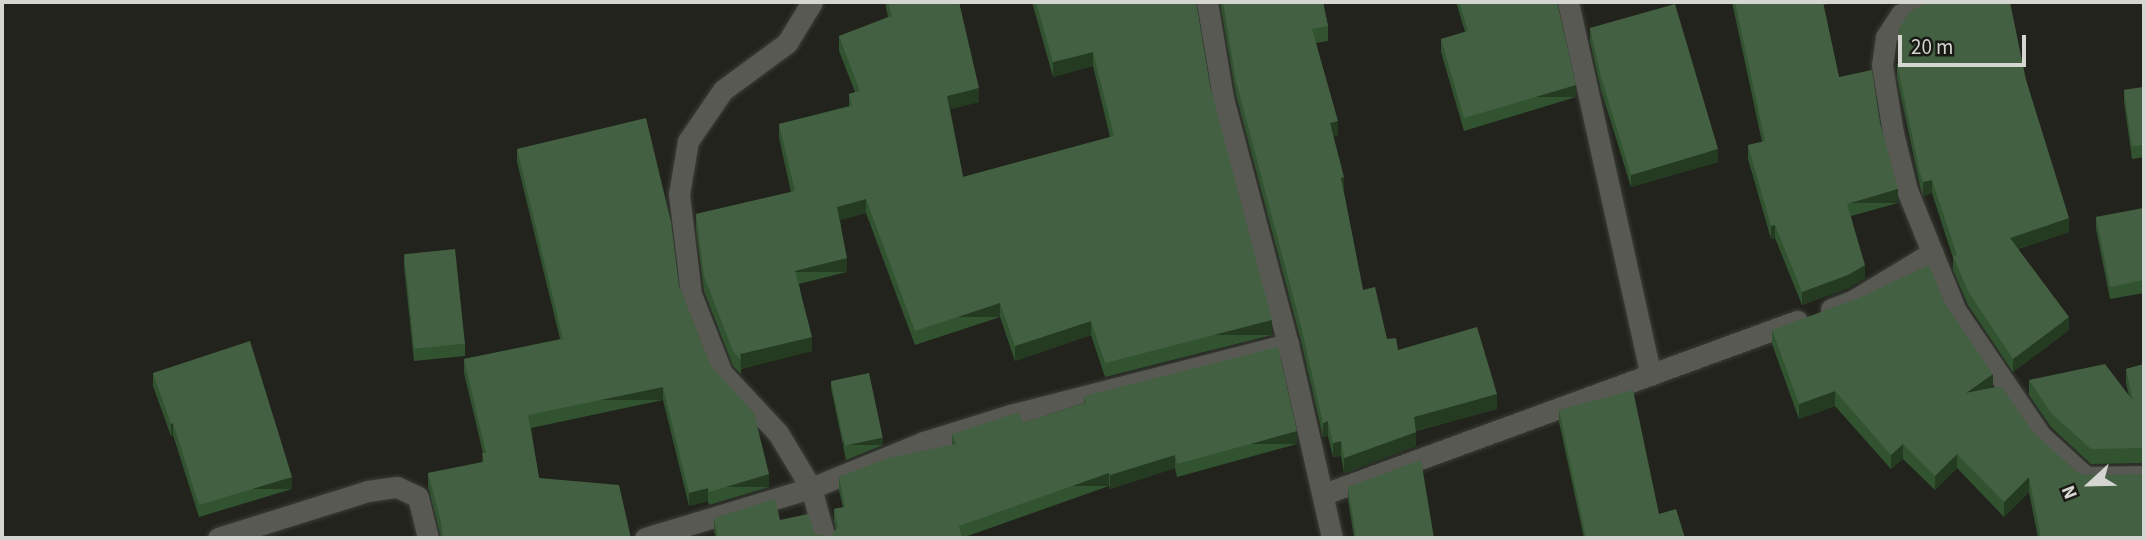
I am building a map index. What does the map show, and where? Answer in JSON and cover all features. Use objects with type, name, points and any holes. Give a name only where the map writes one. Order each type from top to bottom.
[{"type":"street","points":[[812,2],[787,43],[723,90],[688,141],[679,194],[691,294],[722,373],[778,433],[811,488],[825,538]]},
{"type":"street","points":[[1207,2],[1223,98],[1288,344],[1332,538]]},
{"type":"street","points":[[1568,2],[1651,375]]},
{"type":"street","points":[[1931,2],[1900,14],[1886,37],[1882,65],[1893,133],[1908,190],[1956,311],[2041,436],[2086,477],[2144,476]]},
{"type":"street","points":[[1324,494],[1854,300],[1933,252]]},
{"type":"street","points":[[645,538],[811,488],[924,443],[1010,415],[1288,344]]},
{"type":"street","points":[[218,538],[368,491],[397,488],[418,498],[428,538]]},
{"type":"building","points":[[888,2],[959,2],[979,88],[947,96],[963,177],[1114,136],[1093,52],[1053,62],[1036,2],[1196,2],[1210,86],[1272,320],[1105,363],[1091,321],[1015,346],[1000,303],[915,331],[866,199],[837,207],[847,258],[795,271],[812,337],[740,354],[741,360],[733,351],[704,276],[696,214],[795,191],[779,124],[852,106],[849,94],[860,91],[839,36],[892,16]]},
{"type":"building","points":[[1223,2],[1323,2],[1328,26],[1312,29],[1338,121],[1330,123],[1344,177],[1341,178],[1363,290],[1375,287],[1387,339],[1396,338],[1398,350],[1477,327],[1497,394],[1414,417],[1416,432],[1344,458],[1341,441],[1333,443],[1328,421],[1323,423],[1301,326],[1236,81]]},
{"type":"building","points":[[1459,2],[1557,2],[1576,85],[1464,118],[1441,39],[1468,31]]},
{"type":"building","points":[[1735,2],[1823,2],[1839,77],[1872,70],[1880,123],[1898,189],[1847,204],[1865,265],[1848,275],[1802,292],[1775,225],[1771,226],[1748,145],[1765,141]]},
{"type":"building","points":[[1930,2],[2010,2],[2026,80],[2069,218],[2010,238],[2069,317],[2013,359],[1968,291],[1953,256],[1957,255],[1932,180],[1923,182],[1920,173],[1897,64],[1902,63],[1899,28],[1910,11]]},
{"type":"building","points":[[1675,4],[1718,149],[1631,175],[1601,77],[1590,28]]},
{"type":"building","points":[[2144,87],[2144,145],[2132,146],[2124,90]]},
{"type":"building","points":[[646,118],[671,222],[679,286],[710,365],[754,413],[769,474],[709,492],[708,488],[689,493],[663,387],[528,415],[539,478],[619,485],[631,538],[443,538],[428,473],[484,462],[482,453],[486,453],[464,359],[563,339],[517,149]]},
{"type":"building","points":[[2144,208],[2144,280],[2110,287],[2096,217]]},
{"type":"building","points":[[455,249],[465,343],[414,349],[404,254]]},
{"type":"building","points":[[1929,265],[1945,304],[1993,374],[1966,393],[2001,386],[2032,431],[2077,472],[2085,475],[2144,474],[2144,538],[2041,538],[2029,477],[2004,502],[1957,454],[1935,476],[1903,444],[1891,455],[1835,391],[1799,404],[1772,330],[1859,298]]},
{"type":"building","points":[[250,341],[292,477],[199,505],[173,423],[171,424],[153,373]]},
{"type":"building","points":[[1278,347],[1297,431],[1177,464],[1175,455],[1110,475],[1109,473],[959,526],[962,538],[718,538],[714,518],[775,499],[780,520],[808,514],[815,534],[829,537],[838,527],[834,509],[845,507],[839,477],[888,458],[956,444],[952,434],[1014,414],[1019,413],[1023,423],[1086,403],[1084,397],[1096,393]]},
{"type":"building","points":[[2105,364],[2133,401],[2126,369],[2144,364],[2144,448],[2091,449],[2051,413],[2029,380]]},
{"type":"building","points":[[869,373],[883,438],[845,446],[831,381]]},
{"type":"building","points":[[1633,390],[1659,514],[1676,509],[1685,538],[1586,538],[1559,410]]},
{"type":"building","points":[[1421,460],[1434,538],[1356,538],[1348,487]]}]
